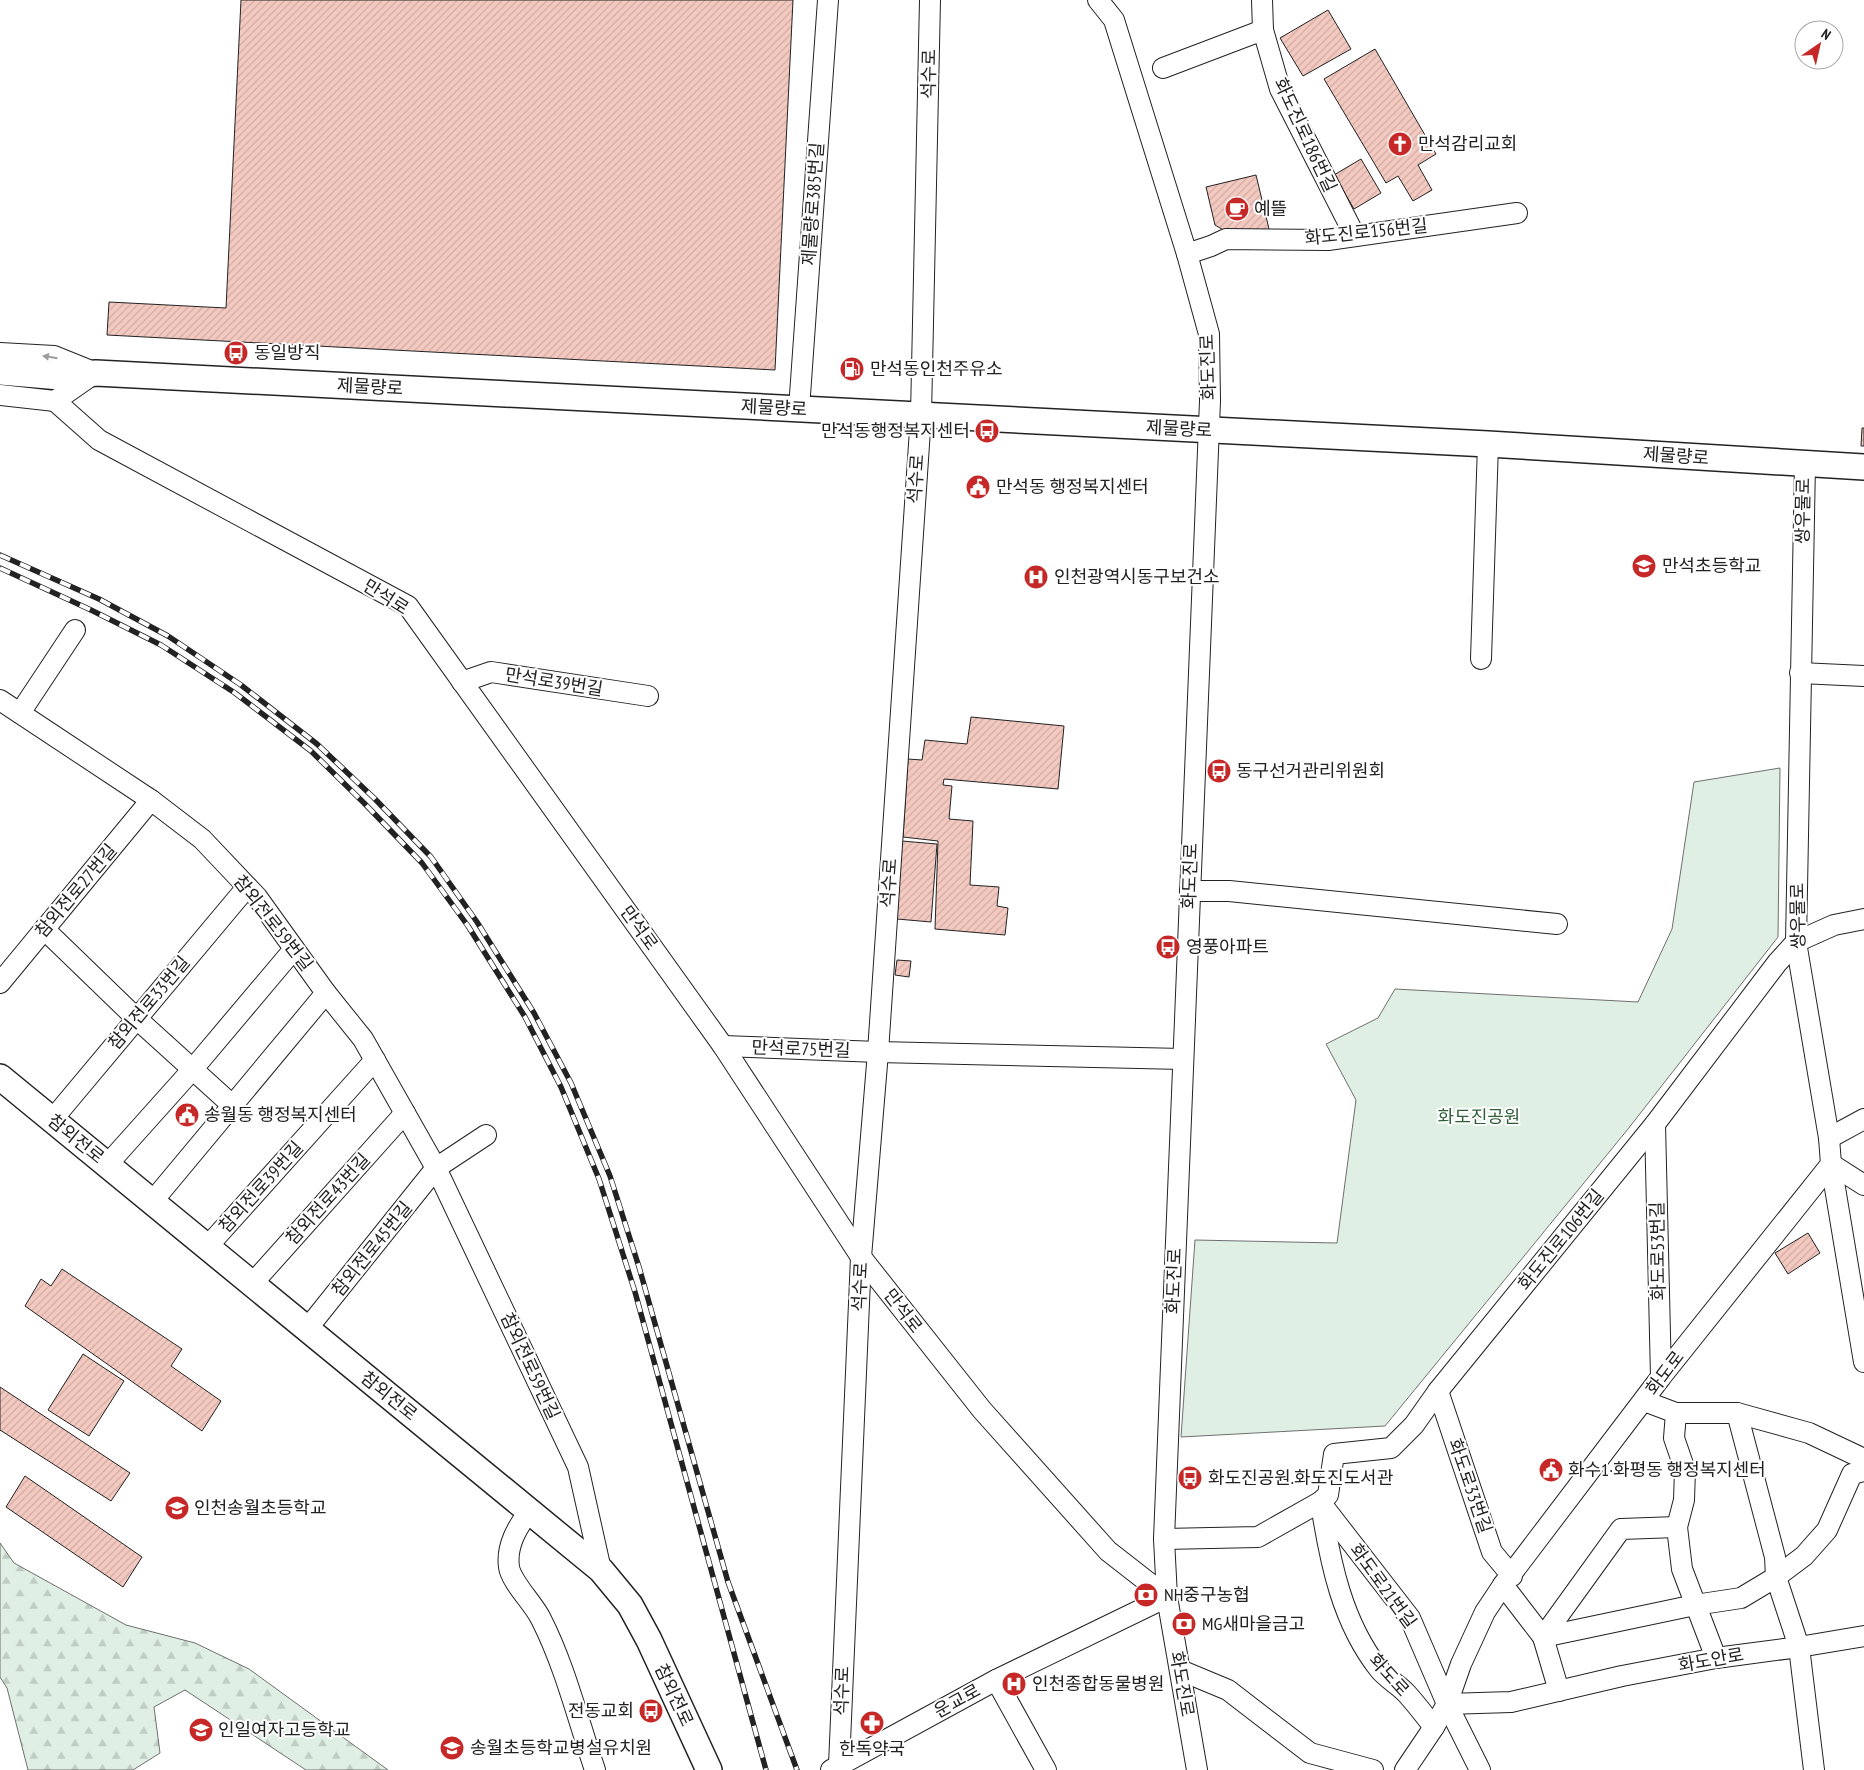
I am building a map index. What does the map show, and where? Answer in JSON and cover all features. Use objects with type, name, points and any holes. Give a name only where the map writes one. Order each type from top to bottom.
[{"type":"main road","name":"제물량로","points":[[0,372],[60,377],[96,372],[1488,444],[1864,467]]},
{"type":"main road","name":"참외전로","points":[[0,1077],[601,1570],[630,1604],[649,1640],[709,1770]]},
{"type":"street","name":"제물량로385번길","points":[[799,409],[828,0]]},
{"type":"street","name":"석수로","points":[[837,1768],[861,1257],[878,1052],[921,416],[930,0]]},
{"type":"street","name":"화도진로","points":[[1098,0],[1114,20],[1187,254],[1209,334],[1209,430],[1164,1539],[1167,1597],[1196,1770]]},
{"type":"street","name":"화도진로186번길","points":[[1262,0],[1263,30],[1280,89],[1355,236]]},
{"type":"street","points":[[1163,68],[1263,30]]},
{"type":"street","name":"화도진로156번길","points":[[1187,254],[1212,246],[1226,239],[1328,240],[1517,213]]},
{"type":"street","points":[[0,353],[54,356],[96,372]]},
{"type":"street","points":[[0,395],[55,401],[96,372]]},
{"type":"street","name":"만석로","points":[[55,401],[99,440],[408,606],[724,1046],[861,1257],[995,1425],[1108,1551],[1167,1597]]},
{"type":"street","points":[[1481,659],[1488,444]]},
{"type":"street","name":"쌍우물로","points":[[1804,464],[1796,942],[1864,1362]]},
{"type":"street","points":[[20,713],[75,630]]},
{"type":"street","name":"만석로39번길","points":[[462,682],[490,672],[648,696]]},
{"type":"street","points":[[1800,673],[1864,676]]},
{"type":"street","name":"참외전로59번길","points":[[0,700],[151,800],[202,839],[257,897],[326,993],[363,1039],[436,1168],[578,1467],[601,1570]]},
{"type":"street","name":"참외전로27번길","points":[[0,983],[151,800]]},
{"type":"street","name":"참외전로33번길","points":[[52,1120],[247,886]]},
{"type":"street","points":[[1190,891],[1229,891],[1557,924]]},
{"type":"street","points":[[1796,942],[1834,925],[1864,919]]},
{"type":"street","points":[[44,929],[136,1018],[232,1105]]},
{"type":"street","name":"화도진로106번길","points":[[1320,1502],[1328,1494],[1334,1454],[1391,1448],[1414,1425],[1438,1391],[1655,1124],[1777,963],[1796,942]]},
{"type":"street","points":[[107,1165],[192,1070],[294,949]]},
{"type":"street","points":[[152,1202],[326,993]]},
{"type":"street","name":"만석로75번길","points":[[724,1046],[878,1052],[1183,1059]]},
{"type":"street","name":"참외전로39번길","points":[[207,1247],[375,1060]]},
{"type":"street","name":"참외전로43번길","points":[[252,1284],[405,1113]]},
{"type":"street","points":[[1829,1138],[1864,1119]]},
{"type":"street","name":"화도로53번길","points":[[1655,1124],[1661,1377]]},
{"type":"street","points":[[436,1168],[486,1135]]},
{"type":"street","points":[[1831,1164],[1864,1185]]},
{"type":"street","name":"화도로","points":[[1405,1770],[1447,1704],[1461,1664],[1485,1612],[1661,1377],[1831,1164]]},
{"type":"street","name":"참외전로45번길","points":[[307,1329],[436,1168]]},
{"type":"street","name":"화도로33번길","points":[[1438,1391],[1492,1552],[1508,1581]]},
{"type":"street","points":[[1644,1401],[1676,1413],[1737,1413],[1809,1433],[1864,1459]]},
{"type":"street","points":[[1676,1413],[1674,1438],[1685,1470],[1684,1500],[1677,1527],[1682,1569],[1716,1658]]},
{"type":"street","points":[[1737,1413],[1775,1557],[1776,1577],[1799,1647],[1814,1770]]},
{"type":"street","points":[[1543,1637],[1696,1605],[1741,1598],[1776,1577],[1804,1556],[1827,1530],[1852,1474],[1864,1471]]},
{"type":"street","points":[[1164,1539],[1258,1537],[1320,1502]]},
{"type":"street","name":"화도로","points":[[1320,1502],[1328,1544],[1344,1606],[1360,1641],[1380,1670],[1407,1694],[1434,1727]]},
{"type":"street","name":"화도로21번길","points":[[1320,1502],[1410,1618],[1447,1704],[1480,1770]]},
{"type":"street","points":[[528,1511],[512,1538],[509,1569],[541,1617],[556,1654],[595,1770]]},
{"type":"street","points":[[1543,1637],[1621,1529],[1677,1527]]},
{"type":"street","points":[[1508,1581],[1543,1637],[1559,1691]]},
{"type":"street","name":"운교로","points":[[837,1768],[996,1680],[1167,1597]]},
{"type":"street","name":"화도안로","points":[[1447,1704],[1511,1702],[1716,1658],[1864,1636]]},
{"type":"street","points":[[1180,1670],[1228,1690],[1310,1753],[1372,1770]]},
{"type":"street","points":[[996,1680],[1046,1770]]},
{"type":"green space","name":"화도진공원","points":[[1780,768],[1778,937],[1628,1129],[1385,1426],[1181,1437],[1195,1240],[1337,1243],[1356,1100],[1326,1044],[1378,1018],[1395,989],[1638,1002],[1672,929],[1694,782]]},
{"type":"green space","points":[[0,1543],[14,1563],[126,1625],[195,1643],[249,1669],[388,1770],[306,1770],[185,1690],[154,1707],[160,1753],[133,1770],[28,1770],[7,1688],[0,1677]]},
{"type":"building","points":[[241,0],[793,0],[775,370],[107,335],[109,302],[226,308]]},
{"type":"building","points":[[1328,10],[1351,49],[1303,76],[1280,38]]},
{"type":"building","points":[[1375,49],[1436,154],[1418,165],[1432,190],[1413,201],[1398,176],[1386,183],[1324,79]]},
{"type":"building","points":[[1361,159],[1381,193],[1354,209],[1334,175]]},
{"type":"building","points":[[1256,175],[1270,233],[1230,234],[1215,225],[1206,187]]},
{"type":"building","points":[[1862,428],[1864,428],[1864,446],[1861,446]]},
{"type":"building","points":[[971,717],[1064,726],[1058,789],[944,779],[943,785],[952,786],[949,819],[973,821],[970,885],[999,887],[997,906],[1008,908],[1005,935],[935,929],[938,841],[903,837],[908,759],[922,760],[925,740],[967,744]]},
{"type":"building","points":[[902,841],[937,844],[931,922],[897,919]]},
{"type":"building","points":[[897,960],[911,961],[909,977],[895,975]]},
{"type":"building","points":[[1808,1233],[1820,1253],[1788,1274],[1775,1253]]},
{"type":"building","points":[[62,1269],[182,1349],[171,1366],[221,1401],[202,1431],[25,1306],[41,1279],[51,1286]]},
{"type":"building","points":[[83,1354],[124,1381],[89,1436],[48,1410]]},
{"type":"building","points":[[0,1387],[130,1473],[111,1501],[0,1430]]},
{"type":"building","points":[[25,1476],[142,1557],[123,1587],[6,1507]]},
{"type":"railway","points":[[0,555],[99,599],[168,636],[241,685],[317,744],[374,798],[431,857],[477,922],[534,1013],[571,1083],[610,1176],[639,1267],[728,1582],[797,1770]]},
{"type":"railway","points":[[0,568],[161,645],[235,693],[311,751],[422,863],[468,926],[525,1017],[561,1087],[599,1179],[635,1292],[766,1770]]},
{"type":"place","name":"만석감리교회","points":[[1400,144]]},
{"type":"place","name":"예뜰","points":[[1237,209]]},
{"type":"place","name":"동일방직","points":[[236,353]]},
{"type":"place","name":"만석동인천주유소","points":[[852,369]]},
{"type":"place","name":"만석동행정복지센터","points":[[987,431]]},
{"type":"place","name":"만석동 행정복지센터","points":[[978,487]]},
{"type":"place","name":"만석초등학교","points":[[1644,566]]},
{"type":"place","name":"인천광역시동구보건소","points":[[1036,577]]},
{"type":"place","name":"동구선거관리위원회","points":[[1219,771]]},
{"type":"place","name":"영풍아파트","points":[[1168,947]]},
{"type":"place","name":"송월동 행정복지센터","points":[[187,1115]]},
{"type":"place","name":"화수1·화평동 행정복지센터","points":[[1551,1470]]},
{"type":"place","name":"화도진공원.화도진도서관","points":[[1190,1478]]},
{"type":"place","name":"인천송월초등학교","points":[[177,1508]]},
{"type":"place","name":"NH중구농협","points":[[1146,1595]]},
{"type":"place","name":"MG새마을금고","points":[[1184,1624]]},
{"type":"place","name":"인천종합동물병원","points":[[1014,1684]]},
{"type":"place","name":"전동교회","points":[[651,1711]]},
{"type":"place","name":"한독약국","points":[[872,1723]]},
{"type":"place","name":"인일여자고등학교","points":[[201,1730]]},
{"type":"place","name":"송월초등학교병설유치원","points":[[452,1748]]}]
